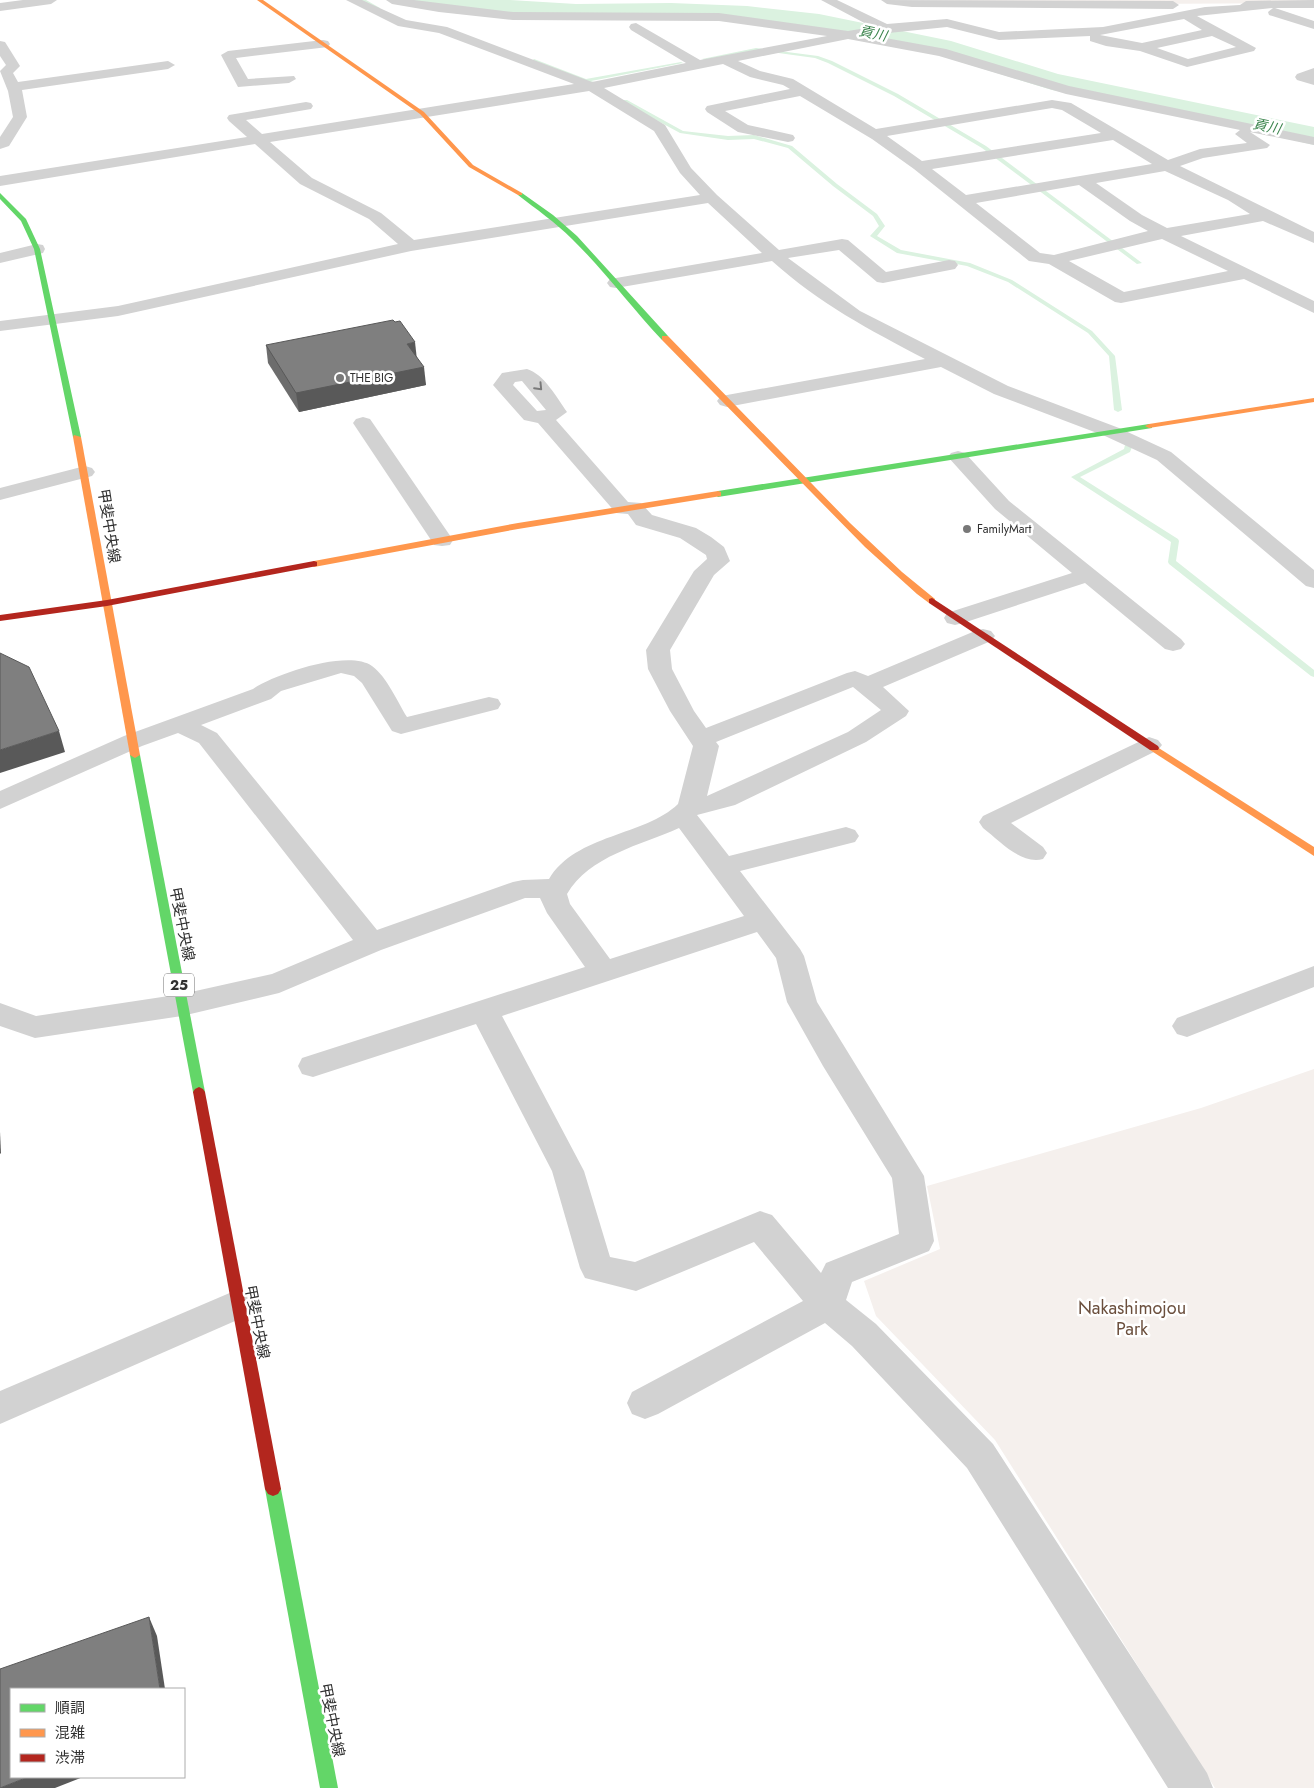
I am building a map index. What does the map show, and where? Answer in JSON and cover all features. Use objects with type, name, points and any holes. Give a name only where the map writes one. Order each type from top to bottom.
[{"type":"street","points":[[0,7],[51,0]]},
{"type":"street","points":[[260,0],[422,113],[471,166],[519,194],[560,223],[616,283],[642,315],[727,401],[803,482],[907,583],[955,618],[1314,852]]},
{"type":"street","points":[[353,0],[403,23],[442,30],[597,85],[660,128],[685,170],[711,198],[796,274],[854,315],[1001,390],[1112,432],[1164,456],[1314,581]]},
{"type":"street","points":[[392,0],[513,16],[719,17],[853,35],[941,52],[1066,90],[1314,141]]},
{"type":"street","points":[[827,0],[886,28]]},
{"type":"street","points":[[887,0],[912,3],[1314,4]]},
{"type":"street","points":[[0,181],[597,85],[727,61],[886,28],[947,23],[1000,36],[1103,32],[1205,11],[1260,4],[1314,25]]},
{"type":"street","points":[[1081,33],[1106,42],[1142,46],[1187,63],[1249,48],[1213,32],[1186,15]]},
{"type":"street","points":[[636,27],[700,66]]},
{"type":"street","points":[[1142,46],[1213,32]]},
{"type":"street","points":[[288,79],[243,84],[228,55],[323,44]]},
{"type":"street","points":[[0,45],[13,66],[6,72],[13,87],[20,117],[4,143],[0,144]]},
{"type":"street","points":[[727,61],[754,74],[788,82],[874,134],[920,166],[1035,257],[1054,260],[1121,298],[1246,273]]},
{"type":"street","points":[[13,87],[168,66]]},
{"type":"street","points":[[1314,72],[1302,77],[1314,81]]},
{"type":"street","points":[[788,138],[743,129],[712,109],[802,91]]},
{"type":"street","points":[[874,134],[1052,104],[1066,106],[1121,133],[1167,166],[1234,197],[1272,219],[1314,238]]},
{"type":"street","points":[[306,106],[234,118],[258,141],[272,150],[306,181],[346,203],[375,216],[411,246]]},
{"type":"street","points":[[1162,126],[1190,122],[1236,130],[1262,145],[1314,156]]},
{"type":"street","points":[[920,166],[1071,143],[1121,133]]},
{"type":"street","points":[[1071,143],[1087,153]]},
{"type":"street","points":[[963,200],[1167,166],[1200,154],[1262,145]]},
{"type":"street","points":[[1103,164],[1119,174]]},
{"type":"street","points":[[1082,180],[1136,218],[1205,255],[1246,273],[1314,308]]},
{"type":"street","name":"甲斐中央線","points":[[0,195],[24,220],[37,249],[85,472],[107,603],[329,1788]]},
{"type":"street","points":[[0,326],[118,310],[411,246],[711,198]]},
{"type":"street","points":[[1054,260],[1166,234],[1305,216]]},
{"type":"street","points":[[616,283],[842,244],[883,278],[949,265]]},
{"type":"street","points":[[0,258],[37,249]]},
{"type":"street","points":[[1296,298],[1314,294]]},
{"type":"street","points":[[727,401],[942,361]]},
{"type":"street","points":[[0,618],[107,603],[442,540],[629,508],[1314,400]]},
{"type":"street","points":[[544,418],[629,508],[644,520],[688,533],[716,552],[720,561],[705,571],[658,650],[660,669],[682,712],[706,746],[704,759],[685,812]]},
{"type":"street","points":[[363,423],[442,540]]},
{"type":"street","points":[[958,457],[1002,505],[1173,644]]},
{"type":"street","points":[[0,494],[85,472]]},
{"type":"street","points":[[955,618],[1088,575]]},
{"type":"street","points":[[44,623],[107,603]]},
{"type":"street","points":[[866,685],[983,636]]},
{"type":"street","points":[[0,802],[133,741],[262,694],[273,686],[340,666],[362,670],[371,679],[400,726],[489,704]]},
{"type":"street","points":[[604,971],[557,906],[553,894],[558,882],[580,864],[685,812],[726,799],[857,737],[897,711],[855,678],[701,738]]},
{"type":"street","points":[[179,724],[208,738],[371,943]]},
{"type":"street","points":[[1034,853],[992,822],[1149,744]]},
{"type":"street","points":[[645,1403],[827,1305],[838,1273],[917,1240],[908,1176],[834,1058],[802,1002],[790,956],[722,867],[685,812]]},
{"type":"street","points":[[722,867],[846,836]]},
{"type":"street","points":[[0,1014],[35,1027],[182,1004],[279,983],[371,943],[523,889],[555,888]]},
{"type":"street","points":[[313,1066],[762,920]]},
{"type":"street","points":[[1187,1026],[1314,976]]},
{"type":"street","points":[[484,1010],[568,1171],[597,1268],[636,1276],[760,1225],[827,1305],[864,1335],[980,1456],[1192,1788]]},
{"type":"street","points":[[0,1408],[238,1304]]},
{"type":"green space","points":[[899,0],[1314,0],[1314,3],[1134,4]]},
{"type":"green space","name":"Nakashimojou Park","points":[[1314,1069],[1314,1788],[1215,1788],[995,1440],[876,1316],[864,1281],[940,1249],[927,1186],[1201,1108]]},
{"type":"building","points":[[393,320],[395,322],[400,321],[415,342],[407,344],[424,367],[296,393],[266,345]]},
{"type":"building","points":[[0,653],[29,667],[59,731],[0,750]]},
{"type":"building","points":[[149,1617],[160,1688],[10,1688],[10,1778],[25,1778],[0,1788],[0,1669]]},
{"type":"waterway","points":[[362,0],[378,8]]},
{"type":"waterway","name":"貢川","points":[[422,0],[444,4],[576,12],[671,11],[747,14],[819,22],[941,47],[986,59],[1052,81],[1251,121],[1314,136]]},
{"type":"waterway","points":[[704,59],[756,49],[816,57],[830,62],[896,95],[984,147],[1139,263]]},
{"type":"waterway","points":[[534,60],[595,84]]},
{"type":"waterway","points":[[587,80],[681,63]]},
{"type":"waterway","points":[[625,101],[682,132],[728,138],[754,137],[790,147],[835,185],[875,215],[882,226],[873,236],[899,252],[968,264],[1010,281],[1090,332],[1112,356],[1118,410]]},
{"type":"waterway","points":[[1128,447],[1127,450],[1075,477],[1175,541],[1172,562],[1314,674]]},
{"type":"traffic: fast","points":[[520,194],[551,216],[574,237],[665,338]]},
{"type":"traffic: fast","points":[[0,195],[24,220],[37,249],[77,437]]},
{"type":"traffic: fast","points":[[718,494],[1149,426]]},
{"type":"traffic: fast","points":[[135,755],[199,1092]]},
{"type":"traffic: fast","points":[[273,1489],[329,1788]]},
{"type":"traffic: slow","points":[[260,0],[422,113],[471,166],[520,194]]},
{"type":"traffic: slow","points":[[665,338],[847,525],[899,574],[932,601]]},
{"type":"traffic: slow","points":[[1149,426],[1314,400]]},
{"type":"traffic: slow","points":[[77,437],[135,755]]},
{"type":"traffic: slow","points":[[314,564],[518,526],[718,494]]},
{"type":"traffic: slow","points":[[1154,748],[1314,852]]},
{"type":"traffic: jam","points":[[0,618],[107,603],[314,564]]},
{"type":"traffic: jam","points":[[932,601],[1154,748]]},
{"type":"traffic: jam","points":[[199,1092],[273,1489]]},
{"type":"place","name":"THE BIG","points":[[340,378]]},
{"type":"place","name":"FamilyMart","points":[[967,529]]}]
